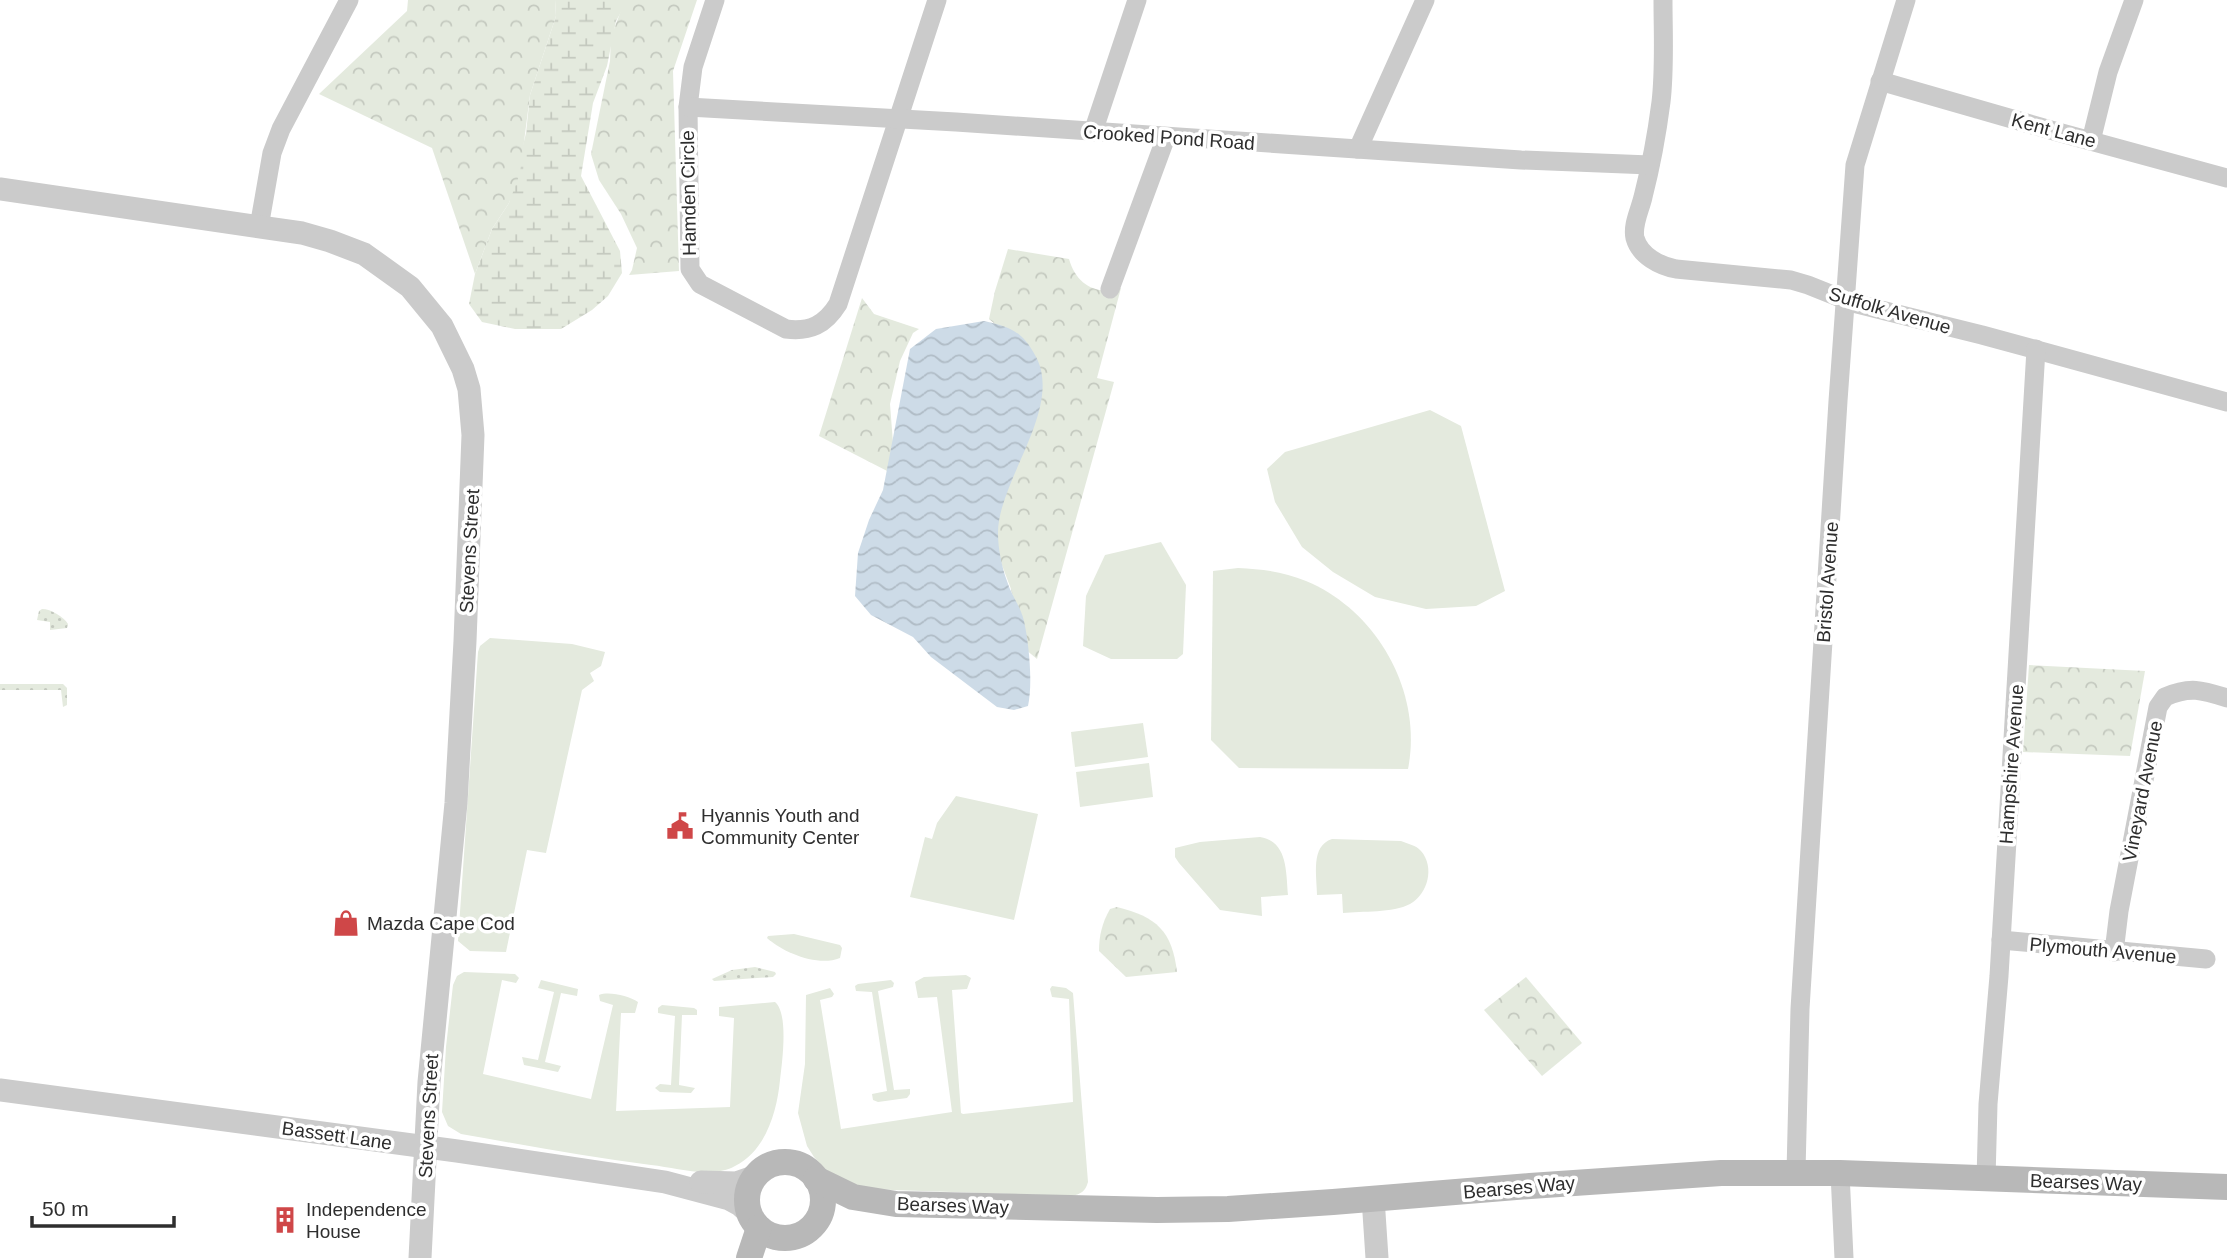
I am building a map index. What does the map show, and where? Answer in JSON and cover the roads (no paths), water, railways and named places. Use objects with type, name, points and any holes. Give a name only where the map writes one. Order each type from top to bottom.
[{"type":"main road","points":[[749,1258],[755,1221],[748,1195],[756,1176],[765,1168],[793,1163],[804,1168],[816,1179],[823,1197],[820,1216],[807,1231],[789,1238],[778,1238],[755,1221]]},
{"type":"main road","name":"Bearses Way","points":[[816,1179],[853,1196],[896,1204],[1157,1210],[1228,1209],[1661,1176],[1796,1172],[2227,1187]]},
{"type":"main road","points":[[815,1224],[852,1209],[896,1204]]},
{"type":"main road","points":[[771,1258],[789,1238]]},
{"type":"street","points":[[259,227],[272,153],[281,129],[349,0]]},
{"type":"street","name":"Hamden Circle","points":[[715,0],[693,66],[688,107],[690,269],[700,284],[786,329],[796,330],[811,329],[822,323],[838,304],[937,0]]},
{"type":"street","points":[[1093,132],[1137,0]]},
{"type":"street","points":[[1358,149],[1425,0]]},
{"type":"street","name":"Suffolk Avenue","points":[[1663,0],[1661,102],[1635,232],[1639,247],[1651,259],[1676,269],[1791,280],[1846,300],[2227,401]]},
{"type":"street","name":"Bristol Avenue","points":[[1796,1172],[1800,1009],[1855,165],[1906,0]]},
{"type":"street","points":[[2091,141],[2108,72],[2134,0]]},
{"type":"street","name":"Kent Lane","points":[[1880,81],[2227,178]]},
{"type":"street","name":"Crooked Pond Road","points":[[688,107],[1521,160],[1650,164]]},
{"type":"street","points":[[1110,289],[1166,137]]},
{"type":"street","name":"Stevens Street","points":[[0,189],[302,233],[364,254],[410,287],[442,326],[463,369],[469,389],[473,447],[465,641],[456,803],[429,1082],[420,1258]]},
{"type":"street","name":"Hampshire Avenue","points":[[1986,1179],[1988,1104],[2001,940],[2036,349]]},
{"type":"street","name":"Vineyard Avenue","points":[[2114,952],[2119,911],[2158,707],[2165,697],[2188,689],[2227,698]]},
{"type":"street","name":"Plymouth Avenue","points":[[2001,940],[2206,959]]},
{"type":"street","name":"Bassett Lane","points":[[0,1090],[665,1182],[729,1199],[740,1205],[755,1221]]},
{"type":"street","points":[[1840,1173],[1844,1258]]},
{"type":"street","points":[[665,1182],[736,1183],[756,1176]]},
{"type":"street","points":[[1373,1198],[1377,1258]]},
{"type":"water","points":[[984,321],[1008,328],[1020,335],[1035,355],[1042,375],[1042,397],[1036,421],[1008,491],[998,534],[1003,570],[1023,616],[1029,652],[1028,706],[1014,710],[997,707],[931,657],[913,637],[871,615],[855,596],[858,553],[883,490],[910,349],[936,329]]},
{"type":"place","name":"Hyannis Youth and Community Center","points":[[680,826]]},
{"type":"place","name":"Mazda Cape Cod","points":[[346,923]]},
{"type":"place","name":"Independence House","points":[[285,1220]]}]
